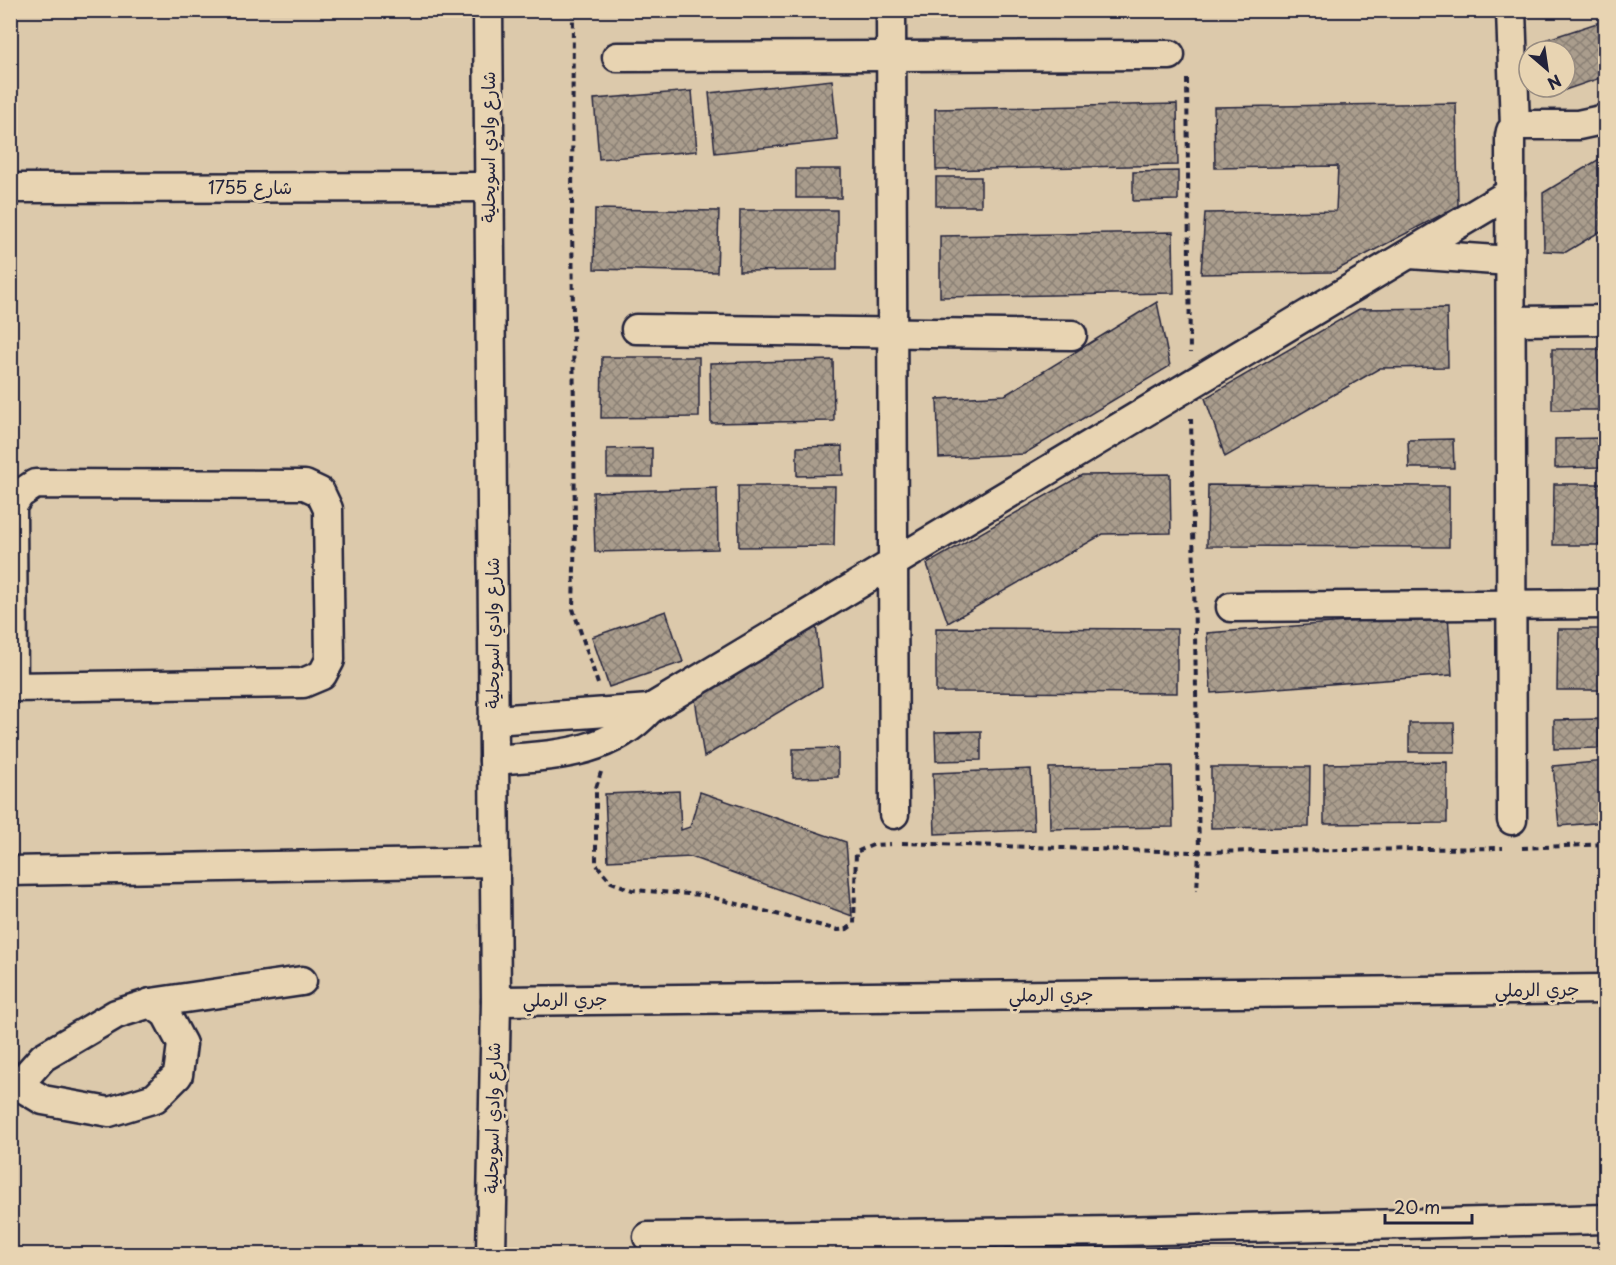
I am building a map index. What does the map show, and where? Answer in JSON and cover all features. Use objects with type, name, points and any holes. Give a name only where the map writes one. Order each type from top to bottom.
[{"type":"street","name":"شارع وادي اسويحلية","points":[[488,10],[496,1001],[490,1254]]},
{"type":"street","points":[[891,10],[894,814]]},
{"type":"street","points":[[1512,10],[1515,127]]},
{"type":"street","points":[[616,57],[1170,55]]},
{"type":"street","points":[[1512,820],[1510,136],[1515,127],[1521,125],[1578,125],[1605,119]]},
{"type":"street","name":"شارع 1755","points":[[10,188],[489,187]]},
{"type":"street","points":[[494,760],[585,750],[610,741],[638,722],[650,709],[1510,192]]},
{"type":"street","points":[[1410,254],[1510,261]]},
{"type":"street","points":[[1511,321],[1605,320]]},
{"type":"street","points":[[636,329],[1072,335]]},
{"type":"street","points":[[35,484],[305,485],[320,492],[328,509],[330,660],[322,675],[303,683],[12,687],[12,506],[20,495],[35,484]]},
{"type":"street","points":[[1231,607],[1605,604]]},
{"type":"street","points":[[493,720],[650,709]]},
{"type":"street","points":[[10,871],[495,862]]},
{"type":"street","points":[[151,1003],[166,1014],[182,1044],[178,1075],[155,1098],[109,1112],[42,1100],[14,1085],[43,1057],[116,1014],[151,1003],[302,981]]},
{"type":"street","name":"جري الرملي","points":[[496,1001],[1605,989]]},
{"type":"street","points":[[648,1237],[753,1245],[1118,1243],[1605,1219]]},
{"type":"path","points":[[573,10],[575,528],[573,609],[608,712]]},
{"type":"path","points":[[1170,55],[1186,52],[1199,852],[1197,891]]},
{"type":"path","points":[[610,741],[596,788],[596,864],[611,882],[632,890],[704,895],[838,930],[847,929],[854,924],[856,852],[873,845],[900,843],[1199,852],[1509,848]]},
{"type":"path","points":[[1520,848],[1605,844]]},
{"type":"building","points":[[1606,20],[1606,76],[1577,86],[1577,39],[1548,39]]},
{"type":"building","points":[[832,80],[838,140],[715,153],[709,93]]},
{"type":"building","points":[[692,91],[697,151],[599,159],[594,99]]},
{"type":"building","points":[[1456,103],[1458,206],[1333,272],[1201,274],[1205,213],[1336,211],[1338,166],[1215,168],[1214,107]]},
{"type":"building","points":[[1177,104],[1178,165],[936,170],[935,109]]},
{"type":"building","points":[[1606,155],[1606,228],[1566,252],[1544,251],[1543,193]]},
{"type":"building","points":[[796,169],[841,169],[841,198],[796,198]]},
{"type":"building","points":[[1178,171],[1178,200],[1133,201],[1133,172]]},
{"type":"building","points":[[936,177],[981,177],[981,206],[936,206]]},
{"type":"building","points":[[595,209],[719,211],[717,272],[594,269]]},
{"type":"building","points":[[740,210],[837,210],[837,270],[739,271]]},
{"type":"building","points":[[1173,232],[1174,293],[940,297],[940,236]]},
{"type":"building","points":[[1157,302],[1170,366],[1024,454],[939,458],[937,399],[1005,395]]},
{"type":"building","points":[[1447,308],[1448,367],[1380,368],[1225,457],[1205,398],[1359,309]]},
{"type":"building","points":[[1552,349],[1606,349],[1606,410],[1552,410]]},
{"type":"building","points":[[602,357],[699,357],[699,417],[601,418]]},
{"type":"building","points":[[833,360],[834,421],[711,423],[710,363]]},
{"type":"building","points":[[1600,438],[1600,467],[1555,468],[1555,439]]},
{"type":"building","points":[[1453,439],[1454,468],[1409,468],[1408,440]]},
{"type":"building","points":[[842,446],[843,475],[797,476],[797,447]]},
{"type":"building","points":[[652,448],[652,477],[607,477],[607,449]]},
{"type":"building","points":[[1170,474],[1171,533],[1103,534],[948,623],[927,564],[1082,475]]},
{"type":"building","points":[[1554,484],[1606,484],[1606,545],[1553,545]]},
{"type":"building","points":[[1208,485],[1449,486],[1449,547],[1207,546]]},
{"type":"building","points":[[738,486],[835,486],[834,546],[739,547]]},
{"type":"building","points":[[717,488],[718,549],[595,552],[593,492]]},
{"type":"building","points":[[666,611],[683,662],[609,687],[592,637]]},
{"type":"building","points":[[1448,614],[1452,675],[1211,693],[1207,633]]},
{"type":"building","points":[[816,624],[822,686],[704,757],[695,699]]},
{"type":"building","points":[[936,628],[1177,629],[1177,693],[936,692]]},
{"type":"building","points":[[1558,629],[1606,629],[1606,690],[1557,690]]},
{"type":"building","points":[[1599,719],[1599,748],[1554,749],[1554,720]]},
{"type":"building","points":[[1409,723],[1454,723],[1455,752],[1409,752]]},
{"type":"building","points":[[981,731],[981,760],[936,761],[935,732]]},
{"type":"building","points":[[838,748],[838,777],[793,778],[793,749]]},
{"type":"building","points":[[1606,761],[1606,822],[1559,826],[1553,766]]},
{"type":"building","points":[[1447,762],[1447,823],[1324,824],[1324,764]]},
{"type":"building","points":[[1172,766],[1173,827],[1050,829],[1049,768]]},
{"type":"building","points":[[1211,767],[1310,767],[1309,827],[1211,828]]},
{"type":"building","points":[[1031,769],[1034,830],[935,834],[933,773]]},
{"type":"building","points":[[679,791],[681,830],[690,827],[700,792],[846,842],[852,916],[691,857],[608,861],[605,794]]}]
